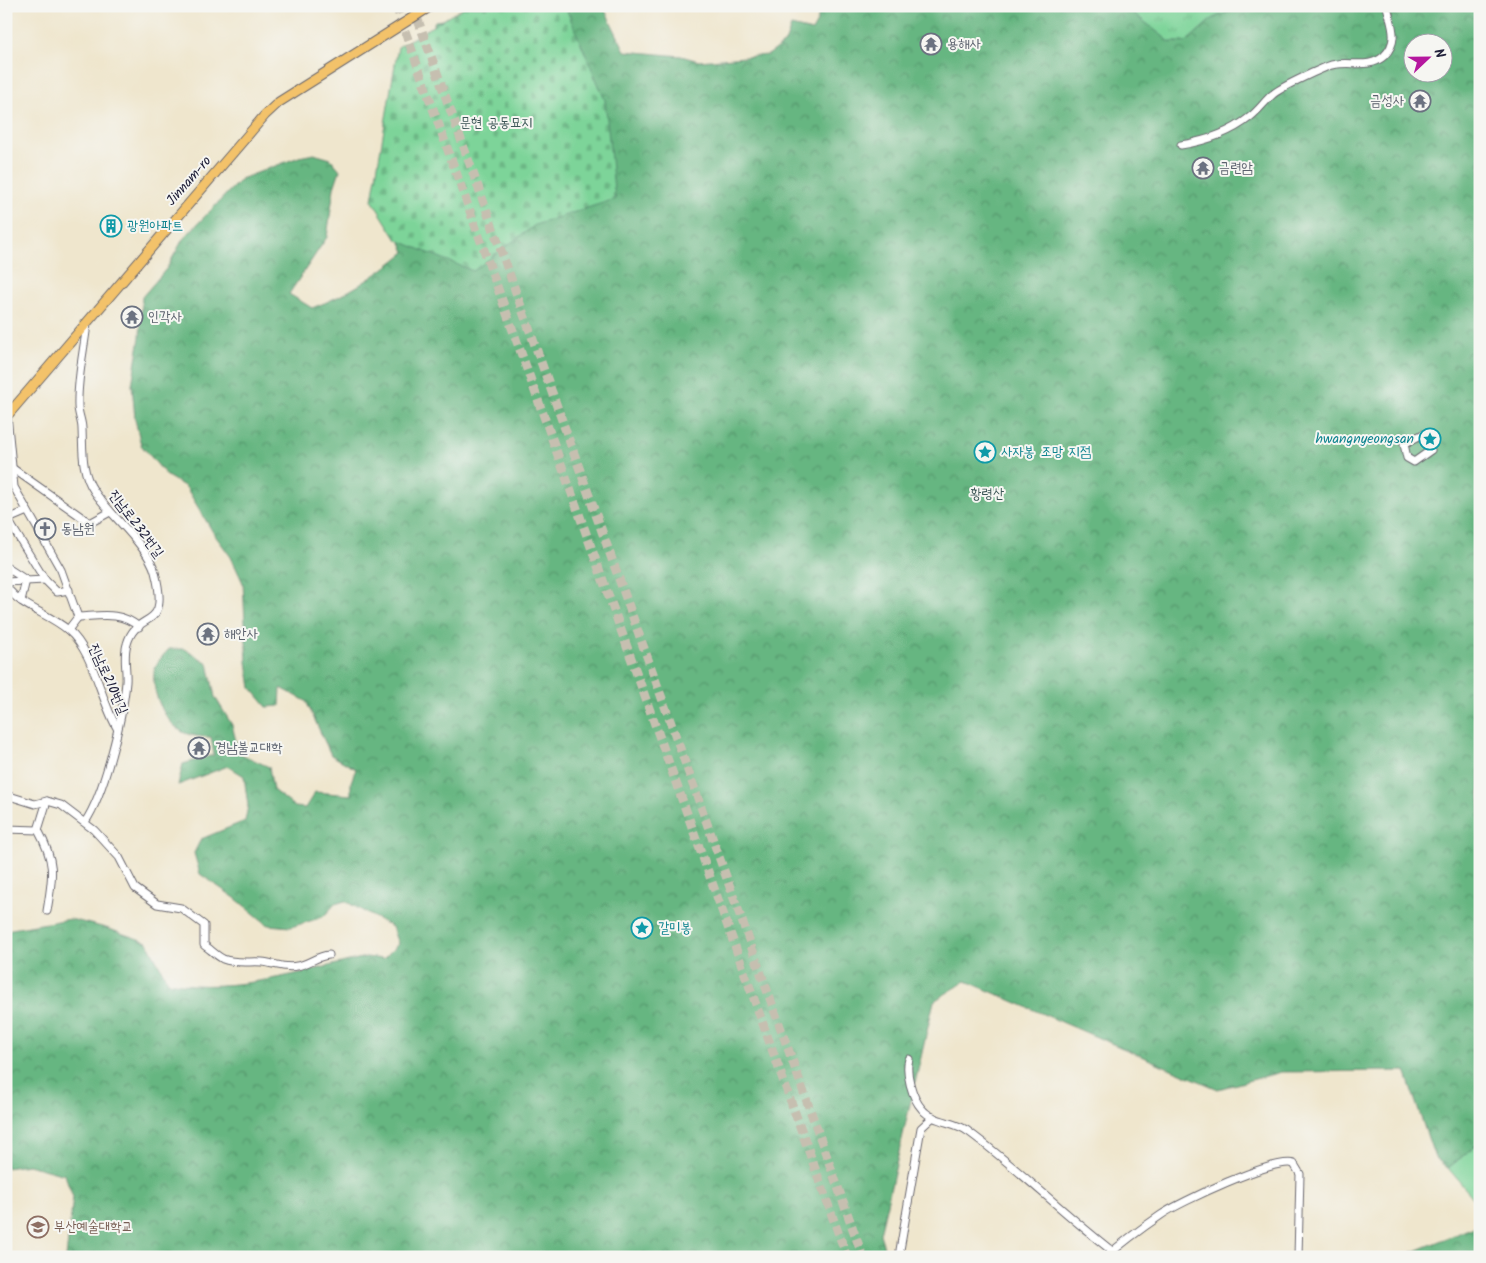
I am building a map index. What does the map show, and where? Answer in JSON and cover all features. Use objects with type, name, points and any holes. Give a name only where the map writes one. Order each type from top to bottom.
[{"type":"main road","name":"Jinnam-ro","points":[[7,416],[265,115],[279,102],[431,6]]},
{"type":"street","points":[[1181,144],[1206,141],[1227,131],[1250,117],[1273,94],[1328,66],[1364,64],[1379,60],[1391,46],[1395,32],[1388,6]]},
{"type":"street","name":"진남로232번길","points":[[85,822],[95,808],[118,728],[126,680],[127,643],[131,634],[149,621],[160,607],[155,570],[147,555],[110,512],[94,490],[83,463],[82,424],[78,407],[87,324]]},
{"type":"street","points":[[7,416],[14,487],[61,570],[78,617]]},
{"type":"street","points":[[1423,434],[1431,450],[1414,462],[1407,458],[1404,444],[1423,434]]},
{"type":"street","points":[[12,468],[90,523],[110,512]]},
{"type":"street","points":[[27,511],[7,520],[45,580],[57,592],[69,590]]},
{"type":"street","points":[[6,567],[26,580]]},
{"type":"street","points":[[6,584],[26,580],[45,580]]},
{"type":"street","points":[[21,601],[26,580]]},
{"type":"street","name":"진남로210번길","points":[[6,584],[13,596],[68,630],[85,652],[107,710],[118,728]]},
{"type":"street","points":[[68,630],[78,617],[113,615],[128,618],[139,627]]},
{"type":"street","points":[[6,795],[35,804],[47,801],[61,805],[85,822],[119,857],[135,888],[157,904],[181,908],[204,925],[204,945],[223,958],[242,962],[264,962],[284,967],[295,967],[319,956],[329,955]]},
{"type":"street","points":[[47,801],[38,830],[52,863],[52,878],[47,911]]},
{"type":"street","points":[[6,829],[38,830]]},
{"type":"street","points":[[909,1059],[908,1068],[919,1106],[933,1116],[968,1130],[1112,1251]]},
{"type":"street","points":[[902,1257],[900,1250],[921,1128],[933,1116]]},
{"type":"street","points":[[1106,1257],[1161,1215],[1179,1204],[1258,1170],[1287,1162],[1294,1164],[1300,1174],[1298,1257]]},
{"type":"green space","name":"문현 공동묘지","points":[[466,6],[565,6],[605,100],[615,199],[535,225],[473,271],[397,240],[372,200],[398,47]]},
{"type":"green space","name":"황령산","points":[[546,6],[603,6],[625,51],[681,56],[699,61],[768,55],[785,43],[791,26],[812,31],[818,20],[818,6],[1119,6],[1131,11],[1170,42],[1186,42],[1213,18],[1244,6],[1480,6],[1480,1142],[1448,1168],[1435,1158],[1405,1071],[1281,1072],[1218,1089],[966,981],[934,1001],[880,1234],[887,1257],[66,1257],[73,1197],[65,1175],[28,1165],[6,1168],[6,930],[70,919],[106,928],[147,942],[168,982],[193,985],[218,985],[267,980],[366,957],[383,959],[398,944],[392,927],[345,901],[335,904],[323,917],[291,927],[268,925],[235,898],[200,874],[194,853],[201,839],[245,821],[248,806],[244,776],[228,766],[178,785],[183,764],[214,755],[211,737],[193,736],[181,731],[166,716],[158,700],[154,684],[155,668],[159,660],[169,649],[185,649],[208,663],[215,697],[232,725],[239,753],[269,767],[273,790],[295,807],[305,808],[315,792],[351,795],[351,782],[356,769],[331,755],[306,701],[281,688],[280,706],[267,707],[251,688],[247,662],[243,583],[231,557],[214,534],[186,487],[167,476],[141,445],[135,419],[132,385],[140,337],[142,297],[167,268],[183,239],[241,179],[299,157],[314,154],[331,159],[340,170],[334,188],[327,237],[289,294],[312,308],[361,284],[405,252],[393,223],[406,82],[435,21]]},
{"type":"green space","points":[[1119,6],[1244,6],[1213,18],[1186,42],[1170,42],[1131,11]]},
{"type":"green space","points":[[1480,1142],[1480,1206],[1448,1168]]},
{"type":"green space","points":[[1480,1219],[1480,1257],[1407,1257],[1408,1254],[1476,1226]]},
{"type":"tunnel","points":[[396,6],[847,1257]]},
{"type":"tunnel","points":[[413,6],[863,1257]]},
{"type":"place","name":"용해사","points":[[931,44]]},
{"type":"place","name":"금성사","points":[[1420,101]]},
{"type":"place","name":"금련암","points":[[1203,168]]},
{"type":"place","name":"광원아파트","points":[[111,226]]},
{"type":"place","name":"인각사","points":[[132,317]]},
{"type":"place","name":"hwangnyeongsan","points":[[1430,439]]},
{"type":"place","name":"사자봉 조망 지점","points":[[985,452]]},
{"type":"place","name":"동남원","points":[[45,529]]},
{"type":"place","name":"해안사","points":[[208,634]]},
{"type":"place","name":"경남불교대학","points":[[199,748]]},
{"type":"place","name":"갈미봉","points":[[642,928]]},
{"type":"place","name":"부산예술대학교","points":[[38,1227]]}]
